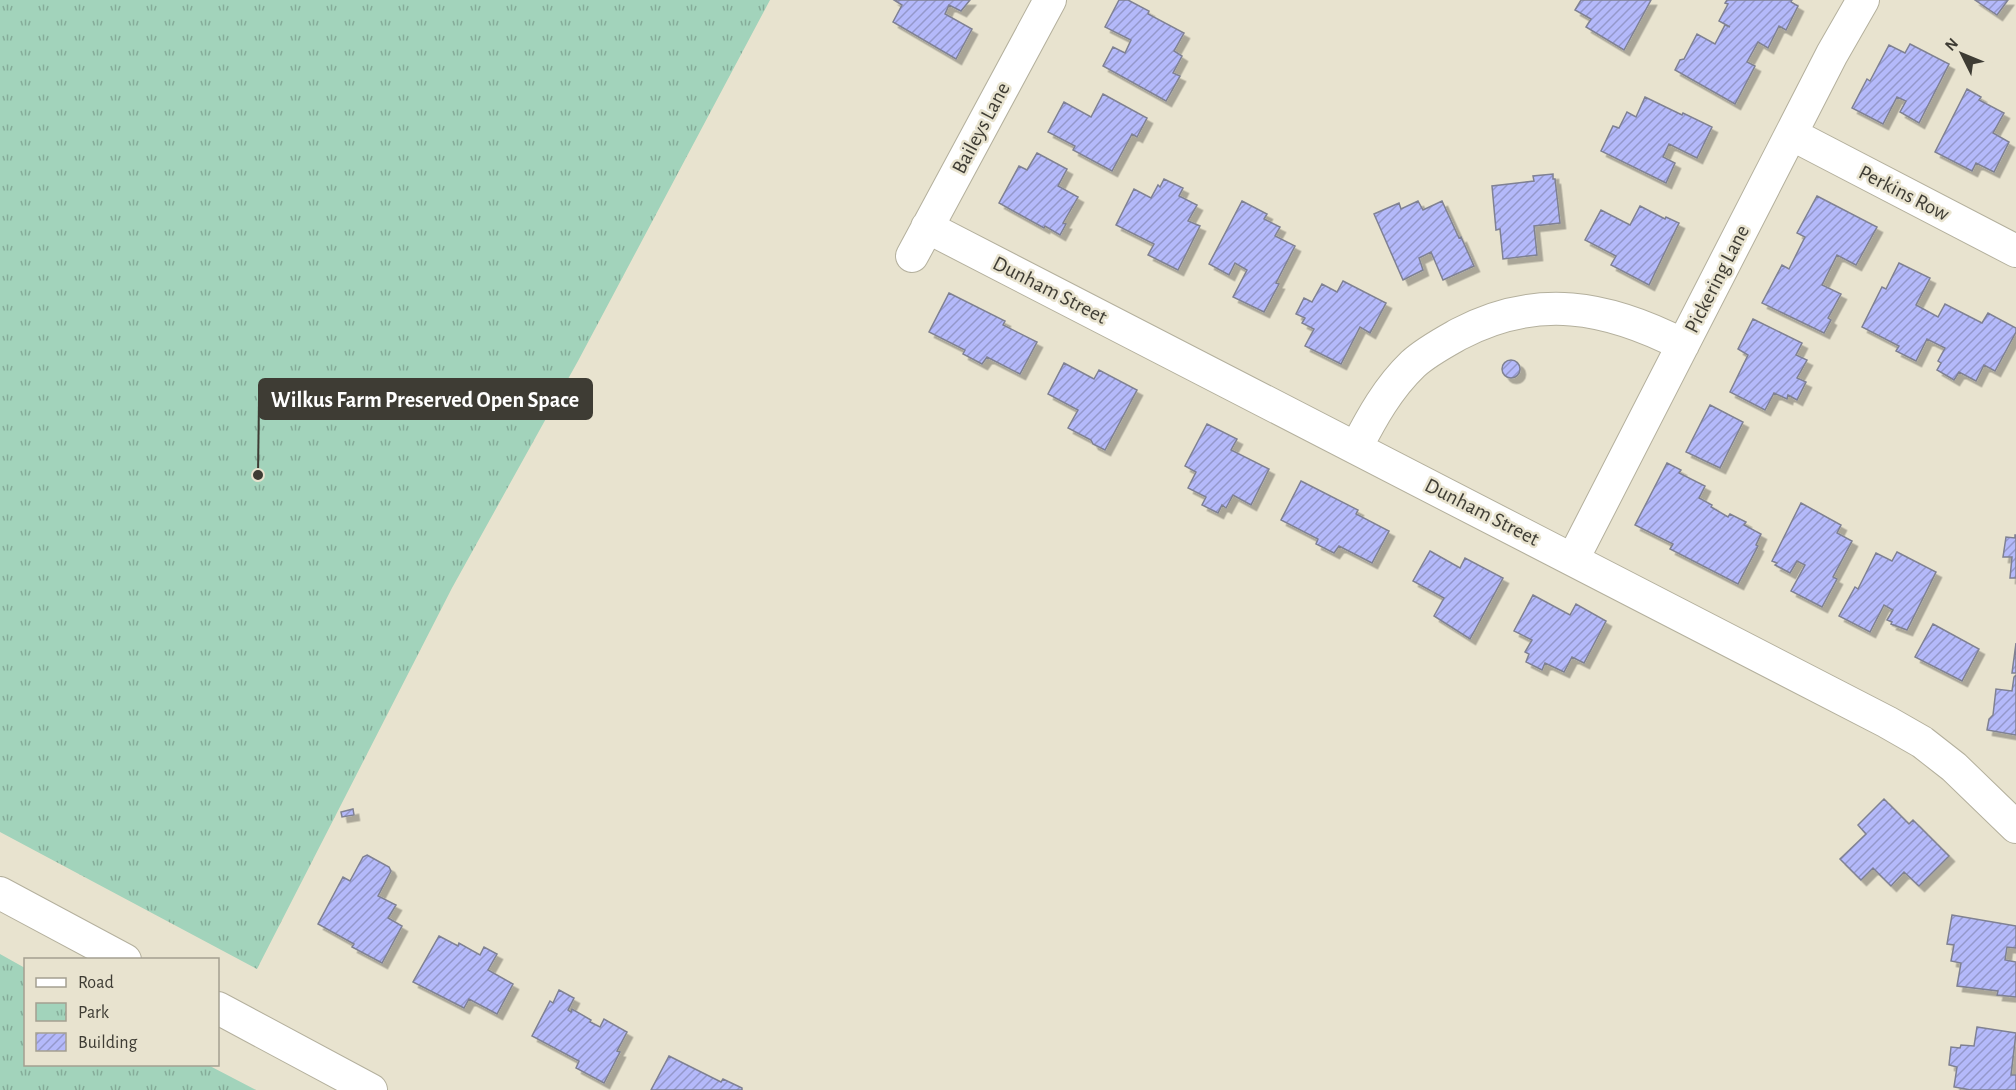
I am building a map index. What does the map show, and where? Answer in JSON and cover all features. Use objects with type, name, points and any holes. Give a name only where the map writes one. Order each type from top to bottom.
[{"type":"street","name":"Baileys Lane","points":[[912,256],[1050,0]]},
{"type":"street","name":"Pickering Lane","points":[[1573,559],[1832,54],[1863,0]]},
{"type":"street","name":"Perkins Row","points":[[1791,134],[2016,251]]},
{"type":"street","name":"Dunham Street","points":[[927,227],[1843,698],[1913,737],[1954,767],[2016,827]]},
{"type":"street","points":[[1356,448],[1389,390],[1413,364],[1437,346],[1494,319],[1524,312],[1554,309],[1588,310],[1653,329],[1683,345]]},
{"type":"street","points":[[0,893],[122,958]]},
{"type":"street","points":[[219,1009],[371,1090]]},
{"type":"green space","points":[[0,0],[770,0],[578,361],[452,588],[257,969],[0,832]]},
{"type":"green space","points":[[0,954],[24,967],[24,1066],[210,1066],[256,1090],[0,1090]]},
{"type":"building","points":[[894,0],[970,0],[961,11],[949,5],[945,14],[972,29],[956,59],[893,22],[902,5]]},
{"type":"building","points":[[1119,0],[1128,0],[1149,11],[1148,14],[1184,33],[1174,51],[1182,56],[1173,73],[1180,76],[1166,101],[1103,66],[1113,47],[1125,53],[1131,40],[1105,27]]},
{"type":"building","points":[[1581,0],[1651,0],[1624,50],[1586,27],[1591,19],[1575,10]]},
{"type":"building","points":[[1727,0],[1792,0],[1791,2],[1798,6],[1786,30],[1779,26],[1768,48],[1758,42],[1747,62],[1755,66],[1735,104],[1675,70],[1680,60],[1684,59],[1697,34],[1715,44],[1725,25],[1730,27],[1719,21],[1728,4],[1725,3]]},
{"type":"building","points":[[1975,0],[2008,0],[1997,15]]},
{"type":"building","points":[[1910,44],[1949,64],[1919,123],[1900,112],[1906,101],[1897,97],[1883,124],[1852,108],[1867,79],[1870,81],[1889,45],[1905,53]]},
{"type":"building","points":[[1967,89],[1981,97],[1979,100],[2004,113],[1993,133],[2009,142],[1994,172],[1976,163],[1972,171],[1935,152]]},
{"type":"building","points":[[1103,94],[1147,118],[1137,137],[1132,134],[1112,171],[1073,150],[1075,146],[1048,132],[1064,102],[1091,117]]},
{"type":"building","points":[[1645,97],[1712,127],[1697,158],[1669,144],[1663,157],[1675,163],[1666,183],[1601,151],[1613,126],[1619,128],[1627,112],[1636,117]]},
{"type":"building","points":[[1037,153],[1067,169],[1058,186],[1078,197],[1063,223],[1066,224],[1060,235],[999,203],[1019,166],[1027,170]]},
{"type":"building","points":[[1553,174],[1560,223],[1534,226],[1537,255],[1503,259],[1500,229],[1496,230],[1492,186],[1534,181],[1533,176]]},
{"type":"building","points":[[1164,179],[1183,188],[1179,196],[1197,205],[1188,221],[1200,226],[1178,270],[1148,255],[1154,244],[1116,225],[1134,189],[1151,198]]},
{"type":"building","points":[[1817,196],[1877,227],[1856,265],[1837,255],[1822,285],[1841,294],[1828,318],[1831,320],[1824,333],[1762,303],[1782,265],[1789,269],[1805,237],[1797,233]]},
{"type":"building","points":[[1242,201],[1267,214],[1264,219],[1280,227],[1275,236],[1295,246],[1264,312],[1233,297],[1247,270],[1235,263],[1229,275],[1209,264]]},
{"type":"building","points":[[1418,201],[1423,210],[1442,201],[1474,266],[1443,280],[1431,252],[1419,258],[1423,270],[1403,280],[1374,214],[1399,203],[1401,209]]},
{"type":"building","points":[[1640,206],[1665,219],[1666,217],[1679,223],[1649,285],[1611,265],[1616,256],[1585,240],[1601,210],[1630,225]]},
{"type":"building","points":[[1899,263],[1930,278],[1916,305],[1938,317],[1945,304],[1982,323],[1988,313],[2016,328],[1995,371],[1984,365],[1976,381],[1959,372],[1954,380],[1937,370],[1941,363],[1938,361],[1945,348],[1927,339],[1916,361],[1896,351],[1899,346],[1862,327],[1882,287],[1886,289]]},
{"type":"building","points":[[1343,281],[1386,303],[1370,333],[1360,327],[1341,364],[1305,346],[1314,329],[1302,323],[1305,318],[1296,314],[1304,298],[1312,302],[1322,284],[1337,292]]},
{"type":"building","points":[[949,293],[1005,321],[1003,325],[1037,342],[1020,374],[987,357],[982,364],[963,354],[965,350],[929,332]]},
{"type":"building","points":[[1753,319],[1802,343],[1796,355],[1807,360],[1797,378],[1806,382],[1797,400],[1788,395],[1787,399],[1774,393],[1765,410],[1730,392],[1748,355],[1738,349]]},
{"type":"building","points":[[1507,360],[1515,360],[1520,365],[1518,376],[1507,378],[1502,373],[1502,365]]},
{"type":"building","points":[[1064,363],[1094,379],[1099,370],[1137,390],[1105,450],[1068,428],[1078,410],[1048,394]]},
{"type":"building","points":[[1710,405],[1743,422],[1720,468],[1686,452]]},
{"type":"building","points":[[1207,424],[1237,439],[1231,450],[1269,469],[1251,505],[1233,495],[1226,508],[1222,505],[1218,513],[1202,505],[1206,497],[1188,488],[1196,472],[1185,466]]},
{"type":"building","points":[[1667,463],[1681,470],[1679,473],[1705,486],[1699,498],[1728,517],[1730,514],[1746,522],[1744,525],[1761,534],[1756,545],[1758,546],[1738,584],[1670,549],[1673,544],[1635,525]]},
{"type":"building","points":[[1301,481],[1358,510],[1356,514],[1389,531],[1372,563],[1339,546],[1334,553],[1316,544],[1318,539],[1281,520]]},
{"type":"building","points":[[1801,503],[1841,525],[1837,533],[1852,541],[1833,577],[1837,579],[1822,607],[1791,591],[1805,565],[1797,561],[1790,573],[1772,561]]},
{"type":"building","points":[[2015,535],[2016,578],[2010,578],[2012,557],[2003,557],[2006,537],[2015,538]]},
{"type":"building","points":[[1430,551],[1460,568],[1465,558],[1503,578],[1470,639],[1434,616],[1444,598],[1413,581]]},
{"type":"building","points":[[1897,552],[1936,572],[1907,630],[1887,620],[1893,610],[1884,605],[1870,632],[1839,616],[1855,587],[1858,589],[1876,553],[1892,561]]},
{"type":"building","points":[[1533,595],[1570,615],[1576,604],[1606,621],[1584,663],[1572,657],[1564,672],[1545,663],[1542,670],[1526,662],[1529,654],[1525,652],[1532,640],[1514,631]]},
{"type":"building","points":[[1933,624],[1979,649],[1962,681],[1915,657]]},
{"type":"building","points":[[2016,643],[2016,673],[2012,673]]},
{"type":"building","points":[[2016,675],[2016,735],[1987,730],[1989,719],[1993,715],[1996,689],[2012,691]]},
{"type":"building","points":[[1884,799],[1909,824],[1913,820],[1949,856],[1919,886],[1904,872],[1891,886],[1873,868],[1861,880],[1840,859],[1866,834],[1858,825]]},
{"type":"building","points":[[353,809],[354,815],[342,817],[341,812]]},
{"type":"building","points":[[367,855],[389,867],[391,871],[378,896],[396,905],[388,918],[402,926],[382,963],[352,947],[354,944],[318,924],[343,877],[350,881],[363,857]]},
{"type":"building","points":[[1952,915],[2016,926],[2016,948],[2007,947],[2005,960],[2016,962],[2016,997],[1997,995],[1998,991],[1957,986],[1961,963],[1951,961],[1954,945],[1947,944]]},
{"type":"building","points":[[439,936],[458,946],[459,943],[480,955],[484,947],[497,954],[488,970],[513,984],[497,1014],[469,999],[464,1008],[413,982]]},
{"type":"building","points":[[559,990],[574,998],[568,1010],[571,1012],[572,1009],[600,1027],[604,1019],[627,1032],[617,1051],[620,1052],[604,1083],[576,1068],[579,1061],[532,1036],[550,1001],[553,1003]]},
{"type":"building","points":[[1977,1027],[2016,1033],[2011,1075],[2016,1075],[2016,1090],[1971,1090],[1954,1087],[1957,1067],[1949,1065],[1951,1047],[1974,1046]]},
{"type":"building","points":[[669,1056],[721,1082],[723,1079],[742,1090],[651,1090]]},
{"type":"place","name":"Wilkus Farm Preserved Open Space","points":[[258,475]]}]
